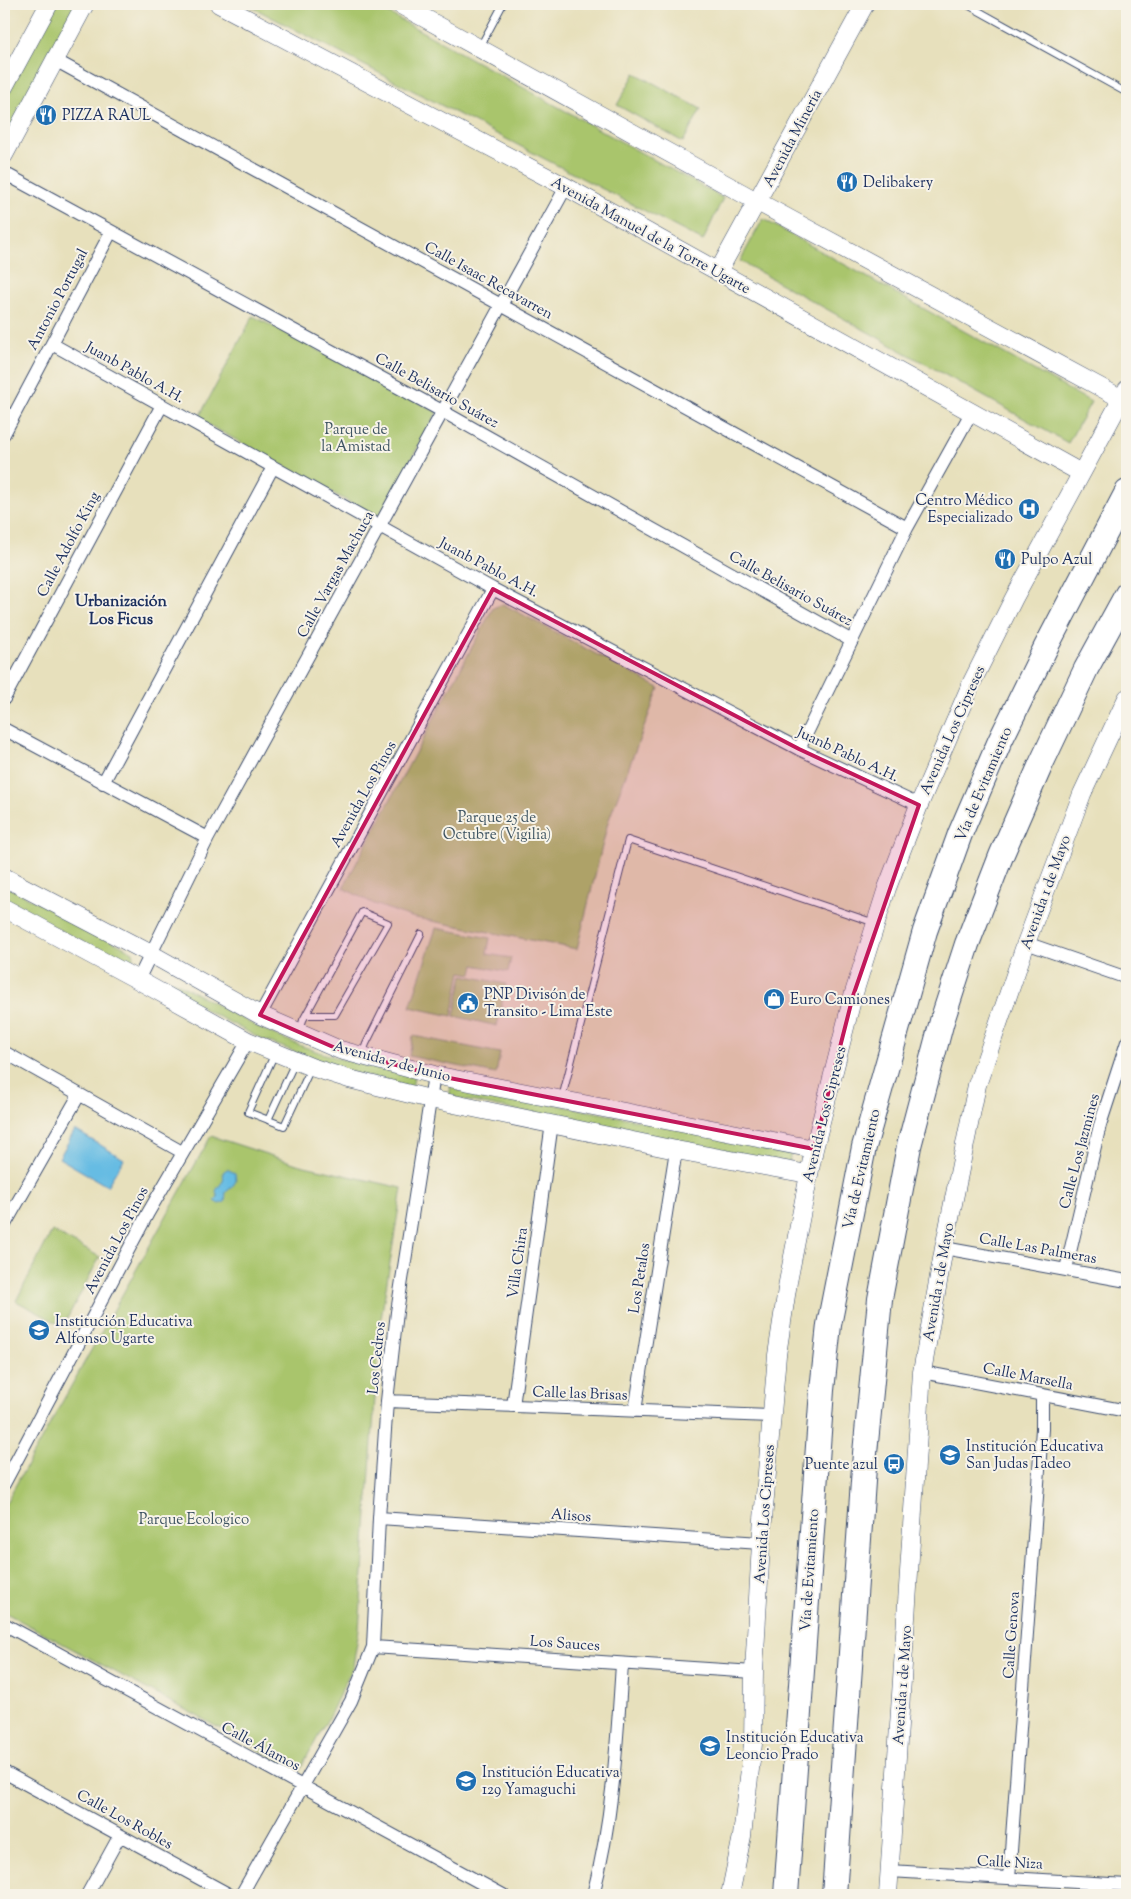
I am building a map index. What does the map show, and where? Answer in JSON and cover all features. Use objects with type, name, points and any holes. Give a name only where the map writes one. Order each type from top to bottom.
[{"type":"highway","name":"Vía de Evitamiento","points":[[786,1895],[821,1410],[829,1325],[864,1147],[925,931],[960,834],[1000,741],[1046,647],[1127,492]]},
{"type":"highway","points":[[834,1895],[865,1462],[879,1309],[909,1146],[942,1021],[967,944],[1001,856],[1041,764],[1086,669],[1127,594]]},
{"type":"street","points":[[4,87],[49,4]]},
{"type":"street","points":[[4,155],[86,4]]},
{"type":"street","name":"Avenida Manuel de la Torre Ugarte","points":[[219,4],[566,187],[1081,473]]},
{"type":"street","name":"Avenida Minería","points":[[718,272],[865,4]]},
{"type":"street","points":[[407,6],[479,48],[758,202],[1125,394]]},
{"type":"street","name":"Calle Isaac Recavarren","points":[[55,60],[907,528]]},
{"type":"street","name":"Calle Belisario Suárez","points":[[4,173],[442,411],[852,641]]},
{"type":"street","name":"Calle Vargas Machuca","points":[[138,980],[208,838],[566,187]]},
{"type":"street","name":"Antonio Portugal","points":[[4,434],[111,232]]},
{"type":"street","name":"Juanb Pablo A.H.","points":[[52,344],[494,589],[799,749],[919,805]]},
{"type":"street","name":"Avenida Los Cipreses","points":[[730,1895],[742,1836],[753,1744],[754,1672],[760,1543],[777,1355],[808,1174],[853,996],[887,888],[919,805],[972,682],[1014,598],[1125,394]]},
{"type":"street","name":"Calle Adolfo King","points":[[4,699],[162,405]]},
{"type":"street","points":[[799,749],[907,528],[972,413]]},
{"type":"street","points":[[103,782],[273,467]]},
{"type":"street","name":"Avenida Los Pinos","points":[[260,1015],[494,589]]},
{"type":"street","name":"Avenida 1 de Mayo","points":[[888,1895],[922,1372],[944,1248],[977,1085],[1026,943],[1082,794],[1127,698]]},
{"type":"street","points":[[4,729],[208,838]]},
{"type":"street","name":"Avenida 7 de Junio","points":[[4,877],[151,954],[260,1015],[340,1050],[434,1075],[814,1149]]},
{"type":"street","name":"Avenida 7 de Junio","points":[[4,908],[248,1041],[303,1064],[349,1079],[430,1099],[676,1150],[808,1174]]},
{"type":"street","points":[[1026,943],[1127,978]]},
{"type":"street","name":"Avenida Los Pinos","points":[[5,1479],[182,1152],[248,1041]]},
{"type":"street","name":"Calle Los Jazmines","points":[[1066,1269],[1100,1126],[1127,1042]]},
{"type":"street","points":[[4,1052],[182,1152]]},
{"type":"street","name":"Los Cedros","points":[[241,1895],[351,1701],[373,1647],[387,1402],[397,1312],[434,1075]]},
{"type":"street","points":[[4,1226],[80,1095]]},
{"type":"street","name":"Villa Chira","points":[[514,1406],[552,1123]]},
{"type":"street","name":"Los Petalos","points":[[635,1411],[676,1150]]},
{"type":"street","name":"Calle Las Palmeras","points":[[944,1248],[1127,1281]]},
{"type":"street","name":"Calle Marsella","points":[[922,1372],[1127,1411]]},
{"type":"street","name":"Calle Genova","points":[[1009,1878],[1042,1429],[1042,1395]]},
{"type":"street","name":"Calle las Brisas","points":[[387,1402],[771,1416]]},
{"type":"street","name":"Alisos","points":[[379,1518],[760,1543]]},
{"type":"street","name":"Calle Álamos","points":[[4,1624],[503,1895]]},
{"type":"street","name":"Los Sauces","points":[[373,1647],[754,1672]]},
{"type":"street","points":[[593,1895],[608,1828],[614,1784],[622,1664]]},
{"type":"street","name":"Calle Los Robles","points":[[4,1772],[230,1895]]},
{"type":"street","points":[[86,1895],[120,1835]]},
{"type":"street","name":"Calle Niza","points":[[890,1871],[1127,1885]]},
{"type":"lane","points":[[479,48],[503,4]]},
{"type":"lane","points":[[966,4],[1127,93]]},
{"type":"lane","points":[[561,1100],[628,840],[876,923]]},
{"type":"lane","points":[[299,1032],[306,1015],[362,912],[388,923],[335,1015],[306,1015]]},
{"type":"lane","points":[[362,1056],[366,1044],[421,934]]},
{"type":"lane","points":[[275,1052],[248,1112],[284,1126],[303,1064]]},
{"type":"lane","points":[[268,1120],[303,1064]]},
{"type":"highlighted area","points":[[493,589],[799,749],[919,805],[853,996],[814,1149],[434,1075],[340,1050],[260,1015]]},
{"type":"green space","points":[[56,4],[79,4],[4,142],[4,100]]},
{"type":"green space","points":[[246,4],[372,4],[723,198],[703,241]]},
{"type":"green space","points":[[635,73],[701,109],[683,142],[617,105]]},
{"type":"green space","points":[[763,219],[1091,402],[1068,443],[740,261]]},
{"type":"green space","name":"Parque de la Amistad","points":[[253,316],[437,412],[380,516],[373,515],[198,419]]},
{"type":"green space","name":"Parque 25 de Octubre (Vigilia)","points":[[503,604],[659,688],[608,822],[577,949],[411,917],[374,904],[343,888],[493,608]]},
{"type":"green space","points":[[4,885],[133,952],[134,957],[131,963],[127,965],[4,901]]},
{"type":"green space","points":[[436,928],[490,938],[487,954],[511,958],[508,972],[474,965],[472,974],[461,972],[452,1016],[410,1007]]},
{"type":"green space","points":[[463,975],[506,984],[497,1026],[454,1016]]},
{"type":"green space","points":[[166,977],[252,1024],[301,1046],[338,1058],[414,1077],[412,1088],[343,1070],[261,1039],[162,987]]},
{"type":"green space","points":[[413,1036],[500,1053],[496,1074],[409,1056]]},
{"type":"green space","points":[[451,1085],[791,1149],[789,1163],[449,1097]]},
{"type":"green space","name":"Parque Ecologico","points":[[211,1136],[300,1165],[402,1188],[380,1325],[359,1630],[353,1666],[329,1717],[299,1771],[4,1612],[4,1506]]},
{"type":"green space","points":[[52,1231],[100,1257],[63,1326],[16,1301]]},
{"type":"water","points":[[75,1130],[124,1159],[107,1186],[59,1158]]},
{"type":"water","points":[[227,1169],[235,1173],[236,1181],[226,1192],[225,1202],[219,1204],[214,1201],[218,1197],[216,1191],[223,1180],[223,1172]]},
{"type":"place","name":"PIZZA RAUL","points":[[46,115]]},
{"type":"place","name":"Delibakery","points":[[847,182]]},
{"type":"place","name":"Centro Médico Especializado","points":[[1029,509]]},
{"type":"place","name":"Pulpo Azul","points":[[1005,559]]},
{"type":"place","name":"Euro Camiones","points":[[774,999]]},
{"type":"place","name":"PNP Divisón de Transito - Lima Este","points":[[468,1003]]},
{"type":"place","name":"Institución Educativa Alfonso Ugarte","points":[[39,1330]]},
{"type":"place","name":"Institución Educativa San Judas Tadeo","points":[[950,1455]]},
{"type":"place","name":"Puente azul","points":[[894,1464]]},
{"type":"place","name":"Institución Educativa Leoncio Prado","points":[[710,1746]]},
{"type":"place","name":"Institución Educativa 129 Yamaguchi","points":[[466,1781]]},
{"type":"district","name":"Urbanización Los Ficus","points":[[121,609]]}]
